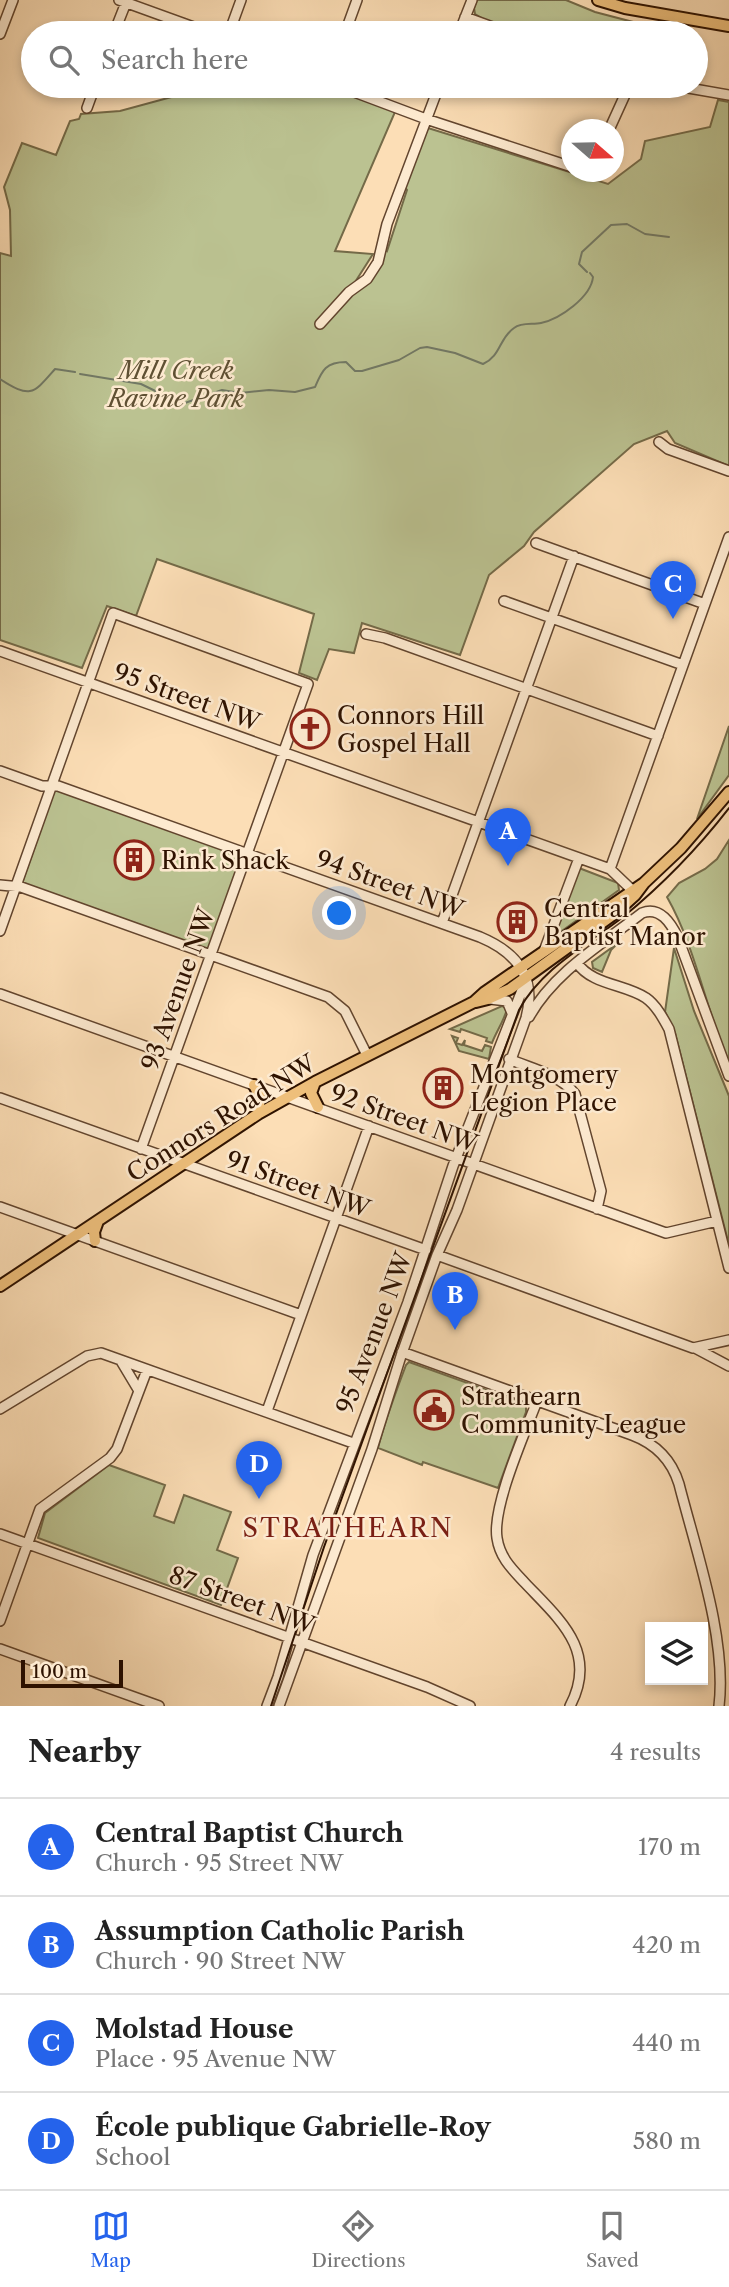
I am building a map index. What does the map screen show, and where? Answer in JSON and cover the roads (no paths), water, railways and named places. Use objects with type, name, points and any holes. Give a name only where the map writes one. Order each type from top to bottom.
[{"type":"main road","points":[[598,0],[625,8],[700,21]]},
{"type":"main road","points":[[708,22],[729,26]]},
{"type":"main road","name":"Connors Road NW","points":[[474,1002],[488,999],[614,914],[681,848],[729,792]]},
{"type":"main road","name":"Connors Road NW","points":[[0,1286],[288,1096],[474,1002],[524,973],[544,951],[644,883]]},
{"type":"main road","points":[[315,1082],[312,1097],[318,1107]]},
{"type":"main road","points":[[254,1085],[260,1097],[258,1114]]},
{"type":"main road","points":[[95,1241],[94,1232],[98,1221]]},
{"type":"street","points":[[0,34],[13,0]]},
{"type":"street","points":[[233,21],[241,0]]},
{"type":"street","points":[[349,21],[357,0]]},
{"type":"street","points":[[464,21],[472,0]]},
{"type":"street","points":[[118,21],[124,1],[178,21]]},
{"type":"street","points":[[466,17],[477,21]]},
{"type":"street","points":[[708,91],[729,95]]},
{"type":"street","points":[[87,108],[91,98]]},
{"type":"street","points":[[371,98],[561,163]]},
{"type":"street","points":[[320,324],[349,292],[367,278],[378,262],[387,224],[434,98]]},
{"type":"street","points":[[614,119],[624,98]]},
{"type":"street","points":[[659,442],[668,449],[729,471]]},
{"type":"street","points":[[610,869],[729,537]]},
{"type":"street","points":[[536,543],[705,604]]},
{"type":"street","points":[[442,923],[574,556]]},
{"type":"street","points":[[504,601],[683,665]]},
{"type":"street","name":"93 Avenue NW","points":[[88,682],[113,613],[308,684],[141,1149]]},
{"type":"street","points":[[366,634],[385,638],[658,736]]},
{"type":"street","name":"95 Street NW","points":[[0,650],[610,869],[632,890]]},
{"type":"street","points":[[0,931],[88,682]]},
{"type":"street","name":"94 Street NW","points":[[0,771],[42,786],[58,786],[492,942],[511,956],[524,973]]},
{"type":"street","points":[[544,951],[579,858]]},
{"type":"street","points":[[0,886],[21,887],[332,1000],[348,1016],[367,1055]]},
{"type":"street","name":"95 Avenue NW","points":[[518,1036],[538,1002],[555,982],[642,913],[651,911],[665,918],[678,937],[729,1076]]},
{"type":"street","points":[[577,963],[587,973],[647,998],[669,1029],[729,1268]]},
{"type":"street","name":"95 Avenue NW","points":[[267,1706],[313,1555],[353,1443],[375,1391],[457,1158],[512,1013],[524,973]]},
{"type":"street","name":"95 Avenue NW","points":[[279,1706],[365,1468],[402,1352],[437,1255],[457,1210],[529,1005],[524,973]]},
{"type":"street","name":"92 Street NW","points":[[0,993],[666,1233],[717,1222]]},
{"type":"street","points":[[488,999],[508,1001],[512,1013]]},
{"type":"street","points":[[509,1059],[557,1078],[575,1094],[601,1191],[597,1209]]},
{"type":"street","name":"91 Street NW","points":[[0,1098],[426,1250]]},
{"type":"street","points":[[267,1411],[369,1126]]},
{"type":"street","points":[[0,1207],[301,1315]]},
{"type":"street","points":[[437,1255],[693,1348],[729,1366]]},
{"type":"street","points":[[693,1348],[729,1340]]},
{"type":"street","points":[[402,1352],[645,1441],[667,1460],[679,1484],[718,1642],[719,1706]]},
{"type":"street","points":[[0,1409],[87,1356],[101,1353],[353,1443]]},
{"type":"street","points":[[120,1360],[139,1391]]},
{"type":"street","points":[[0,1621],[40,1509],[110,1458],[117,1449],[147,1370]]},
{"type":"street","points":[[537,1401],[502,1497],[496,1535],[506,1563],[573,1638],[580,1672],[578,1688],[570,1706]]},
{"type":"street","name":"87 Street NW","points":[[0,1534],[427,1687],[470,1706]]},
{"type":"street","points":[[0,1648],[159,1706]]},
{"type":"waterway","points":[[587,272],[579,264],[582,252],[611,225],[627,224],[645,234],[669,237]]},
{"type":"waterway","points":[[80,374],[141,384],[182,404],[222,390],[240,393],[269,390],[295,392],[315,387],[322,372],[333,364],[346,362],[355,371],[362,371],[399,360],[427,347],[455,353],[483,364],[489,361],[514,328],[549,321],[573,306],[591,285],[593,277],[590,273]]},
{"type":"waterway","points":[[0,379],[19,389],[31,391],[55,369],[75,372]]},
{"type":"tram line","points":[[271,1706],[324,1547],[519,1010],[540,982],[553,970],[623,917],[666,879],[729,808]]},
{"type":"place","name":"Molstad House","points":[[673,619]]},
{"type":"place","name":"Connors Hill Gospel Hall","points":[[310,729]]},
{"type":"place","name":"Rink Shack","points":[[134,860]]},
{"type":"place","name":"Central Baptist Church","points":[[508,866]]},
{"type":"place","name":"Central Baptist Manor","points":[[517,922]]},
{"type":"place","name":"Montgomery Legion Place","points":[[443,1088]]},
{"type":"place","name":"Assumption Catholic Parish","points":[[455,1330]]},
{"type":"place","name":"Strathearn Community League","points":[[434,1410]]},
{"type":"place","name":"École publique Gabrielle-Roy","points":[[259,1499]]},
{"type":"district","name":"STRATHEARN","points":[[348,1528]]},
{"type":"park label","name":"Mill Creek Ravine Park","points":[[176,384]]}]
